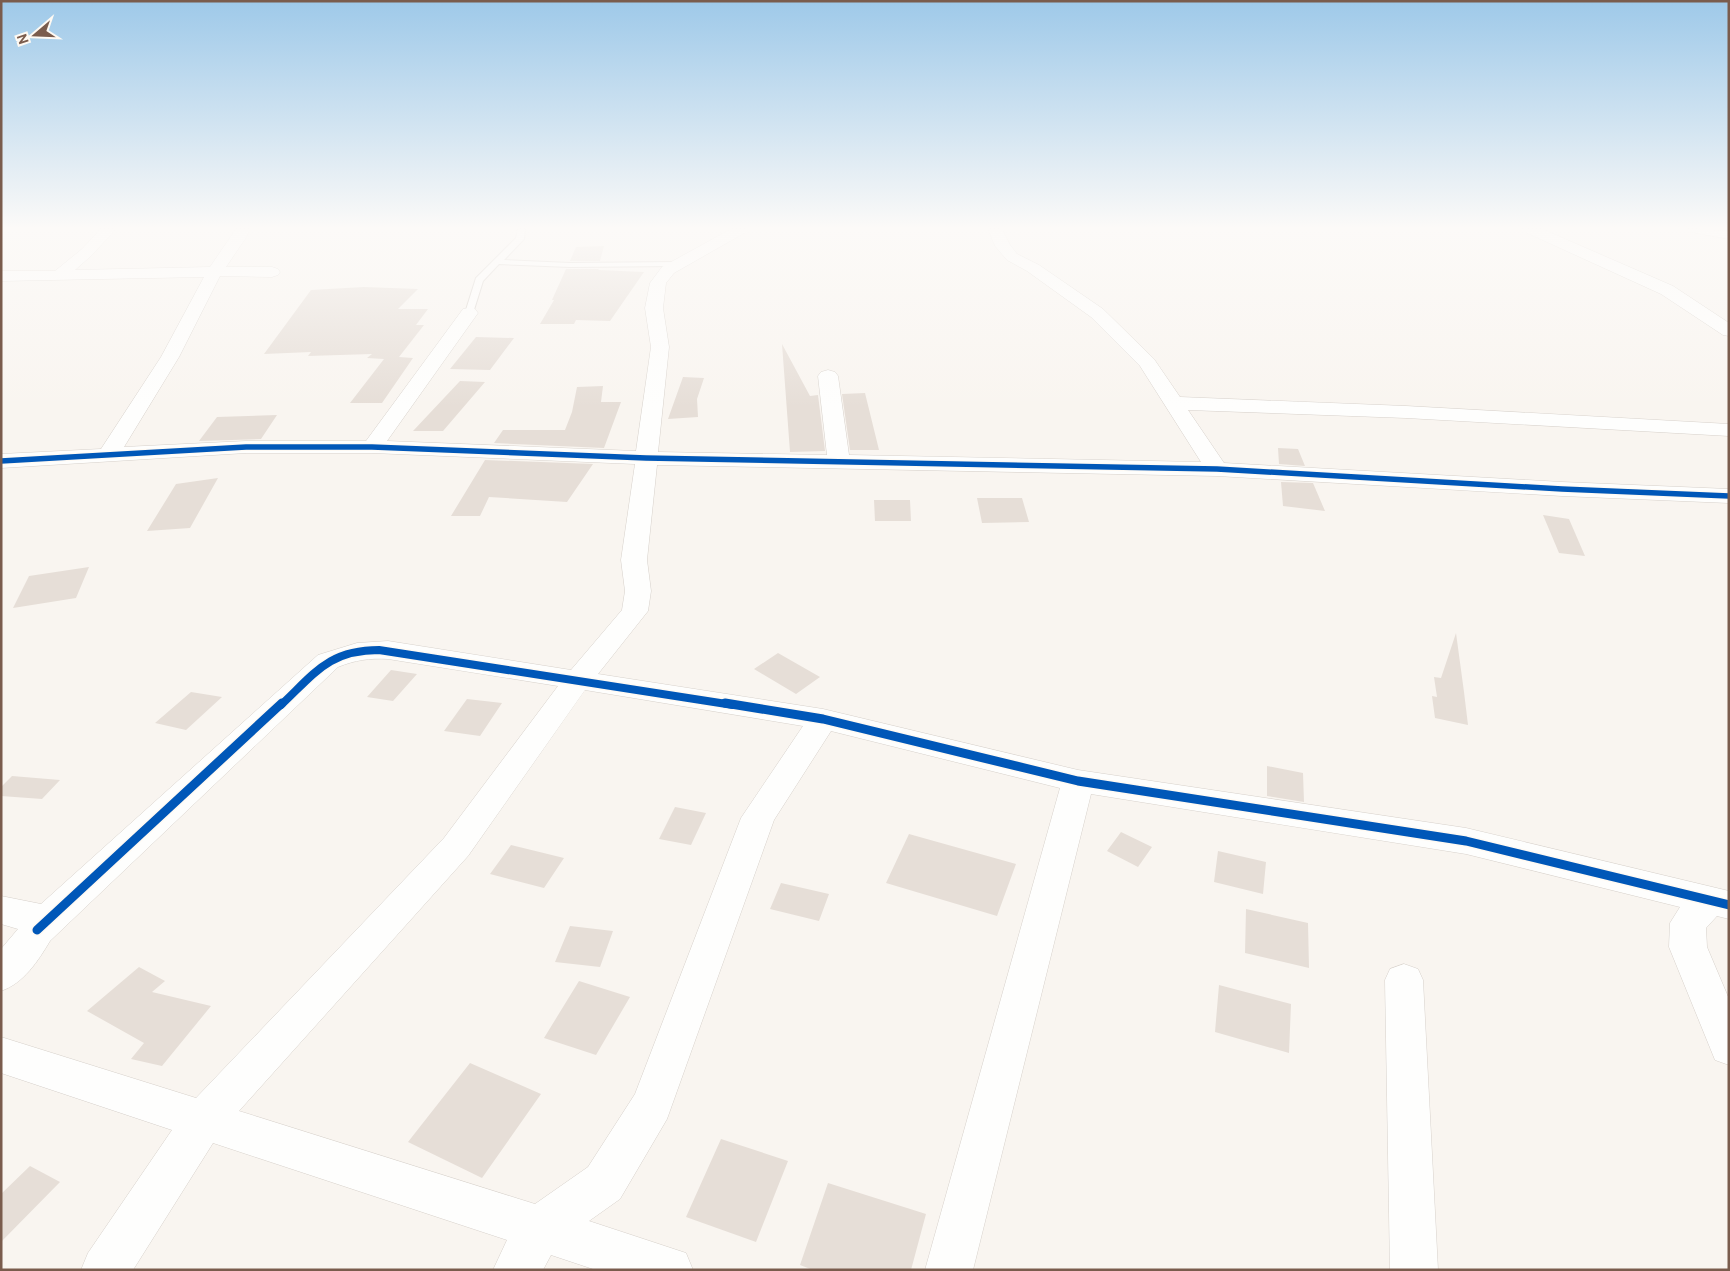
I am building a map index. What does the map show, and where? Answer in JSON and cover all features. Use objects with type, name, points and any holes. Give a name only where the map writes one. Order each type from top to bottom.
[{"type":"street","points":[[108,455],[170,358],[206,288]]},
{"type":"street","points":[[105,1270],[203,1120],[456,848],[578,680],[635,611],[638,591],[634,560],[660,347],[654,308],[657,288]]},
{"type":"street","points":[[1062,288],[1097,313],[1147,363],[1217,469]]},
{"type":"street","points":[[1663,288],[1729,331]]},
{"type":"street","points":[[372,447],[469,312]]},
{"type":"street","points":[[828,376],[839,462]]},
{"type":"street","points":[[1174,403],[1406,412],[1729,430]]},
{"type":"street","points":[[1,461],[246,447],[372,447],[646,458],[1217,469],[1562,489],[1729,496]]},
{"type":"street","points":[[1,975],[26,948],[37,930],[328,661],[348,652],[363,649],[388,650],[823,718],[1078,781],[1466,841],[1720,902]]},
{"type":"street","points":[[518,1270],[540,1228],[604,1183],[652,1105],[758,818],[823,718]]},
{"type":"street","points":[[949,1270],[1078,781]]},
{"type":"street","points":[[1720,902],[1688,923],[1688,947],[1729,1047]]},
{"type":"street","points":[[1,910],[30,915],[37,930]]},
{"type":"street","points":[[1404,980],[1414,1270]]},
{"type":"street","points":[[1,1055],[669,1270]]},
{"type":"lane","points":[[469,312],[476,288]]},
{"type":"building","points":[[557,288],[633,288],[610,321],[576,320],[574,324],[540,324],[554,300],[552,300]]},
{"type":"building","points":[[418,289],[398,309],[428,309],[416,325],[424,325],[399,357],[413,358],[382,403],[350,403],[384,359],[367,358],[372,354],[308,356],[311,352],[264,354],[311,290]]},
{"type":"building","points":[[476,337],[514,338],[490,370],[450,369]]},
{"type":"building","points":[[782,344],[810,396],[818,395],[825,451],[790,452]]},
{"type":"building","points":[[683,377],[704,378],[697,399],[698,417],[668,419]]},
{"type":"building","points":[[460,381],[485,382],[443,431],[413,431]]},
{"type":"building","points":[[603,386],[601,402],[621,402],[604,448],[494,443],[503,430],[565,430],[572,412],[577,387]]},
{"type":"building","points":[[865,393],[879,450],[850,450],[842,394]]},
{"type":"building","points":[[277,415],[261,439],[199,441],[217,417]]},
{"type":"building","points":[[1278,448],[1298,449],[1305,466],[1279,464]]},
{"type":"building","points":[[485,460],[593,464],[567,502],[489,497],[480,516],[451,516]]},
{"type":"building","points":[[218,478],[190,528],[147,531],[176,484]]},
{"type":"building","points":[[1281,482],[1313,483],[1325,511],[1283,506]]},
{"type":"building","points":[[977,498],[1022,498],[1029,522],[982,523]]},
{"type":"building","points":[[874,500],[910,500],[911,521],[875,521]]},
{"type":"building","points":[[1543,515],[1569,519],[1585,556],[1559,553]]},
{"type":"building","points":[[89,567],[76,598],[13,608],[29,576]]},
{"type":"building","points":[[1456,633],[1468,725],[1435,718],[1432,696],[1437,697],[1434,677],[1441,678]]},
{"type":"building","points":[[778,653],[820,677],[796,694],[754,669]]},
{"type":"building","points":[[391,670],[417,674],[393,701],[367,697]]},
{"type":"building","points":[[191,692],[222,697],[186,730],[155,723]]},
{"type":"building","points":[[467,699],[502,703],[480,736],[444,731]]},
{"type":"building","points":[[1267,766],[1303,773],[1304,802],[1267,796]]},
{"type":"building","points":[[12,776],[60,780],[42,799],[1,796],[1,787]]},
{"type":"building","points":[[675,807],[706,813],[691,845],[659,839]]},
{"type":"building","points":[[1121,832],[1152,847],[1138,867],[1107,851]]},
{"type":"building","points":[[909,834],[1016,864],[997,916],[886,883]]},
{"type":"building","points":[[511,845],[564,858],[544,888],[490,874]]},
{"type":"building","points":[[1218,851],[1266,862],[1263,894],[1214,882]]},
{"type":"building","points":[[781,883],[829,894],[819,921],[770,909]]},
{"type":"building","points":[[1246,909],[1308,923],[1309,968],[1245,953]]},
{"type":"building","points":[[570,926],[613,931],[600,967],[555,962]]},
{"type":"building","points":[[139,967],[165,981],[152,992],[211,1006],[162,1066],[131,1059],[144,1043],[87,1011]]},
{"type":"building","points":[[579,981],[630,997],[596,1055],[544,1038]]},
{"type":"building","points":[[1219,985],[1291,1004],[1289,1053],[1215,1032]]},
{"type":"building","points":[[470,1063],[541,1094],[482,1178],[408,1142]]},
{"type":"building","points":[[721,1139],[788,1161],[756,1242],[686,1217]]},
{"type":"building","points":[[30,1166],[60,1182],[1,1242],[1,1194]]},
{"type":"building","points":[[828,1183],[926,1214],[911,1270],[813,1270],[800,1265]]},
{"type":"cycle path","points":[[1,461],[246,447],[372,447],[646,458],[1217,469],[1562,489],[1729,496]]},
{"type":"cycle path","points":[[37,930],[328,661],[357,651],[371,650],[388,650],[823,719],[1078,781],[1466,841],[1729,905]]}]
